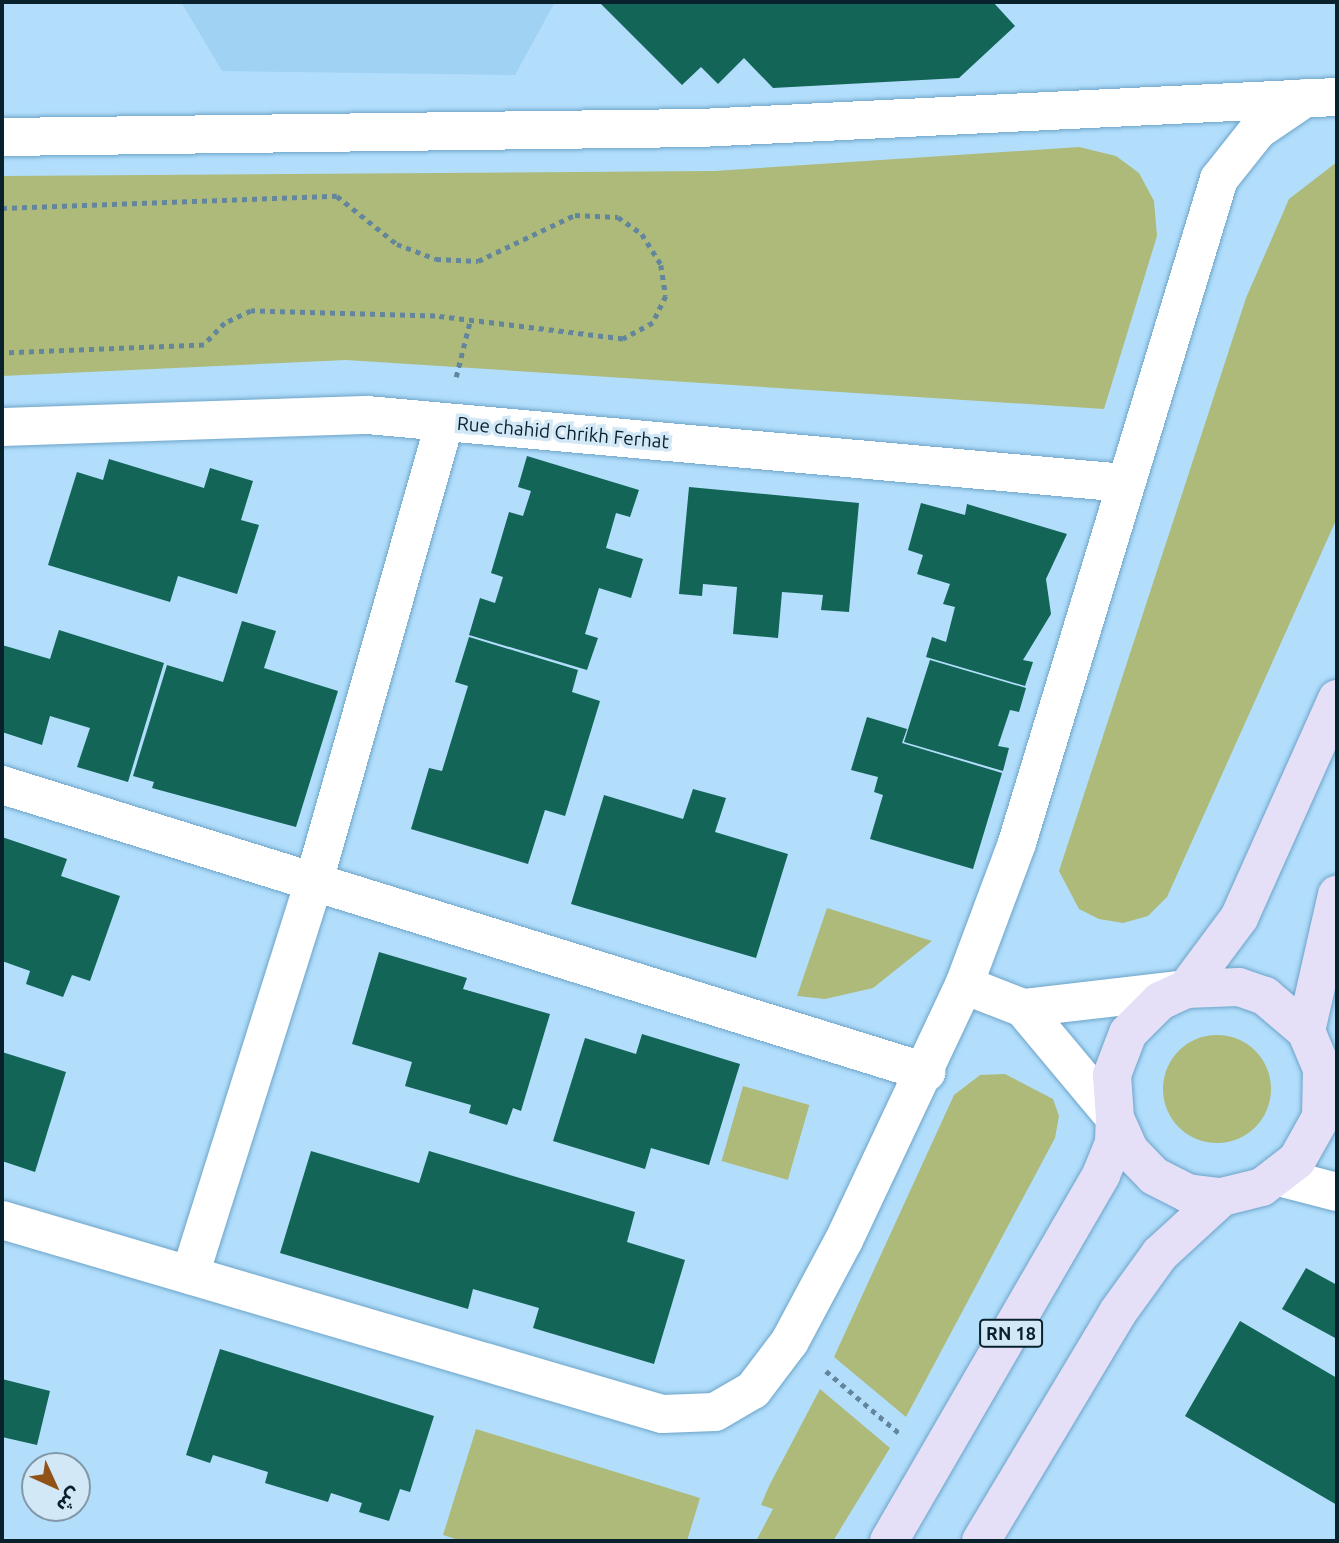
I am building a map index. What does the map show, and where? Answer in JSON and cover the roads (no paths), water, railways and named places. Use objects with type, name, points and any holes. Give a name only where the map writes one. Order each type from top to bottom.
[{"type":"main road","points":[[1186,989],[1239,918],[1337,699]]},
{"type":"main road","points":[[1306,1031],[1337,894]]},
{"type":"main road","points":[[981,1541],[1118,1312],[1160,1254],[1222,1197],[1279,1177],[1311,1140],[1321,1117],[1329,1076],[1306,1031],[1287,1011],[1252,991],[1212,985],[1186,989],[1160,1001],[1128,1033],[1112,1075],[1115,1118],[1129,1150],[1154,1176],[1186,1193],[1222,1197]]},
{"type":"main road","name":"RN 18","points":[[888,1541],[1101,1175],[1114,1142],[1115,1118]]},
{"type":"street","points":[[2,136],[700,128],[1321,97]]},
{"type":"street","points":[[2,1220],[662,1414],[715,1412],[753,1390],[790,1341],[926,1072],[964,985],[1017,843],[1124,483],[1219,179],[1258,130],[1321,97]]},
{"type":"street","name":"Rue chahid Chrikh Ferhat","points":[[2,427],[366,415],[1124,483]]},
{"type":"street","points":[[190,1275],[314,881],[445,422]]},
{"type":"street","points":[[2,785],[926,1072]]},
{"type":"street","points":[[964,985],[1023,1008],[1186,989]]},
{"type":"street","points":[[1023,1008],[1115,1118]]},
{"type":"street","points":[[1279,1177],[1337,1192]]}]
